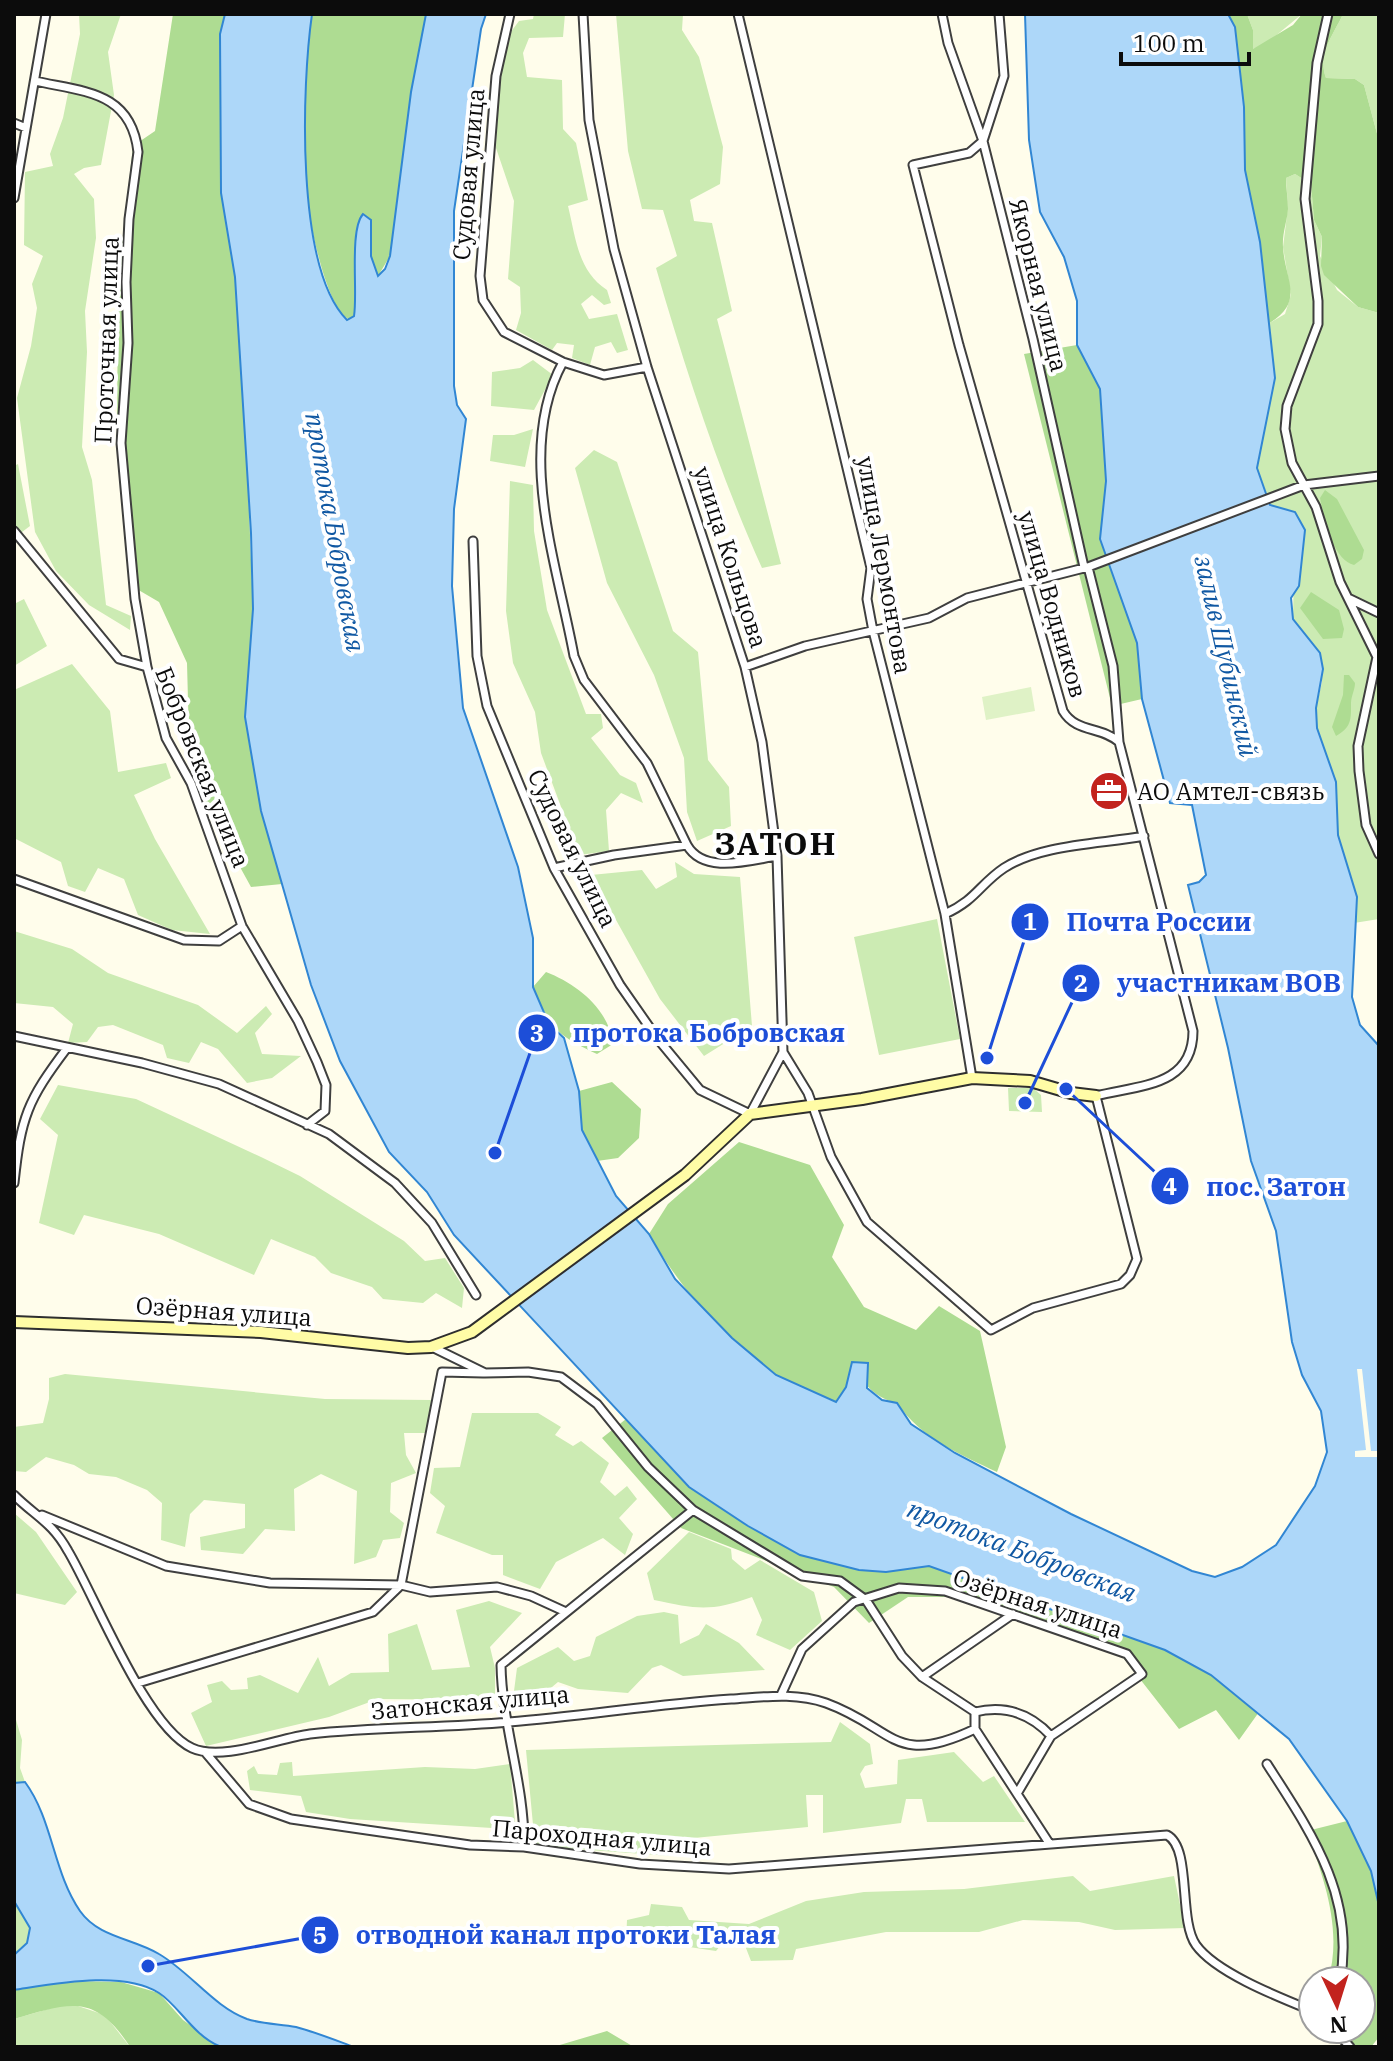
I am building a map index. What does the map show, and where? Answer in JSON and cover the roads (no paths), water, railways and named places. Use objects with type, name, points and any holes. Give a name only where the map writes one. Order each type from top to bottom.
[{"type":"street","points":[[14,198],[46,14]]},
{"type":"street","name":"Судовая улица","points":[[510,14],[496,76],[480,276],[483,300],[504,332],[563,362]]},
{"type":"street","name":"улица Кольцова","points":[[583,14],[592,134],[614,249],[647,367],[745,667],[762,742],[777,856],[783,1052],[750,1114]]},
{"type":"street","name":"улица Лермонтова","points":[[738,14],[862,526],[871,568],[867,599],[873,631],[945,914],[972,1078]]},
{"type":"street","name":"Якорная улица","points":[[942,14],[950,51],[983,141],[1086,567],[1113,666],[1119,742]]},
{"type":"street","points":[[983,141],[1004,76],[999,14]]},
{"type":"street","points":[[1328,14],[1317,63],[1305,199],[1318,324],[1287,406],[1285,429],[1292,463],[1316,507],[1329,551],[1377,657],[1358,759],[1366,825],[1379,854]]},
{"type":"street","name":"Проточная улица","points":[[35,81],[106,97],[128,116],[136,133],[138,152],[126,282],[128,343],[121,443],[135,599],[147,667]]},
{"type":"street","points":[[14,123],[26,128]]},
{"type":"street","name":"улица Водников","points":[[983,141],[969,153],[913,165],[944,290],[1063,711],[1077,726],[1104,732],[1119,742]]},
{"type":"street","points":[[647,367],[604,375],[563,362],[544,406],[541,480],[574,656],[584,680],[647,763],[687,845],[701,860],[714,862],[777,856]]},
{"type":"street","points":[[745,667],[805,646],[929,618],[967,598],[1086,567],[1304,485],[1379,476]]},
{"type":"street","name":"Бобровская улица","points":[[14,531],[119,659],[147,667],[166,738],[191,783],[242,926],[298,1021],[326,1085],[325,1111],[307,1125]]},
{"type":"street","name":"Судовая улица","points":[[473,541],[477,656],[487,706],[554,868],[620,985],[657,1038],[700,1090],[750,1114]]},
{"type":"street","points":[[1349,597],[1379,613]]},
{"type":"street","points":[[750,1114],[972,1078],[1030,1081],[1083,1096],[1096,1096],[1176,1074],[1185,1067],[1193,1046],[1193,1031],[1119,742]]},
{"type":"street","points":[[945,914],[976,897],[1003,869],[1018,861],[1072,845],[1088,846],[1144,836]]},
{"type":"street","points":[[554,868],[614,855],[687,845]]},
{"type":"street","points":[[14,879],[184,940],[219,941],[242,926]]},
{"type":"street","points":[[14,1036],[219,1084],[350,1147],[395,1183],[432,1223],[476,1295]]},
{"type":"street","points":[[14,1183],[19,1129],[25,1110],[67,1048]]},
{"type":"street","points":[[783,1052],[813,1106],[831,1157],[867,1222],[991,1330],[1033,1308],[1121,1284],[1135,1267],[1137,1259],[1096,1096]]},
{"type":"street","name":"Озёрная улица","points":[[14,1322],[234,1330],[408,1348],[431,1347],[472,1332],[490,1319],[685,1175],[750,1114]]},
{"type":"street","name":"Озёрная улица","points":[[431,1347],[485,1373],[528,1372],[561,1377],[597,1404],[648,1467],[693,1510],[802,1576],[840,1581],[866,1600],[902,1656],[922,1677],[975,1712]]},
{"type":"street","points":[[138,1683],[373,1612],[401,1585],[442,1372],[485,1373]]},
{"type":"street","points":[[14,1495],[41,1515],[166,1566],[270,1583],[401,1585],[430,1592],[497,1587],[531,1596],[566,1612]]},
{"type":"street","points":[[524,1847],[525,1817],[509,1722],[501,1701],[501,1665],[693,1510]]},
{"type":"street","points":[[41,1515],[68,1550],[109,1637],[138,1683],[182,1743],[205,1752]]},
{"type":"street","name":"Озёрная улица","points":[[781,1695],[802,1649],[854,1602],[899,1588],[945,1591],[1127,1654],[1142,1674],[1051,1736]]},
{"type":"street","points":[[922,1677],[1013,1614]]},
{"type":"street","name":"Затонская улица","points":[[205,1752],[308,1735],[509,1722],[652,1704],[781,1695],[829,1704],[895,1741],[913,1747],[943,1744],[975,1729]]},
{"type":"street","points":[[1018,1792],[1051,1736],[1039,1724],[1014,1711],[993,1709],[975,1712],[975,1729],[1049,1843]]},
{"type":"street","name":"Пароходная улица","points":[[205,1752],[249,1804],[269,1813],[470,1845],[524,1847],[640,1864],[729,1869],[1167,1835],[1178,1846],[1188,1921],[1195,1944],[1225,1967],[1297,2003]]},
{"type":"street","points":[[1267,1764],[1314,1835],[1334,1882],[1342,1939],[1341,1965]]},
{"type":"water","name":"залив Шубинский","points":[[225,14],[312,14],[305,128],[310,219],[318,260],[330,295],[347,320],[354,316],[356,233],[363,214],[371,220],[371,256],[378,276],[385,269],[390,256],[411,92],[426,14],[486,14],[481,29],[454,211],[454,386],[457,405],[466,419],[454,509],[452,586],[463,708],[518,867],[533,938],[533,987],[549,1024],[564,1038],[579,1091],[582,1130],[616,1196],[649,1234],[675,1279],[732,1338],[776,1375],[836,1402],[846,1387],[852,1362],[868,1363],[867,1388],[882,1400],[897,1403],[911,1424],[955,1453],[1071,1514],[1192,1571],[1215,1577],[1242,1567],[1276,1545],[1315,1486],[1327,1452],[1321,1411],[1302,1375],[1292,1342],[1276,1231],[1251,1161],[1228,1048],[1188,885],[1199,882],[1206,875],[1192,805],[1170,803],[1142,699],[1137,643],[1100,539],[1106,481],[1100,389],[1077,345],[1077,301],[1064,257],[1040,212],[1029,140],[1025,14],[1228,14],[1235,27],[1244,107],[1245,170],[1260,242],[1275,378],[1257,468],[1270,505],[1295,512],[1305,530],[1299,586],[1291,598],[1293,619],[1320,653],[1323,669],[1316,708],[1317,728],[1336,782],[1338,835],[1357,897],[1352,997],[1360,1025],[1379,1046],[1379,1906],[1371,1871],[1347,1821],[1289,1739],[1211,1675],[1165,1650],[929,1566],[886,1572],[859,1570],[800,1555],[748,1526],[689,1487],[454,1235],[427,1192],[389,1152],[340,1061],[311,985],[261,811],[245,717],[253,609],[251,533],[235,277],[221,193],[220,34]]},
{"type":"water","points":[[25,1782],[42,1813],[71,1896],[88,1920],[106,1932],[159,1954],[235,2014],[253,2021],[296,2027],[354,2047],[262,2049],[219,2046],[201,2035],[159,1993],[127,1982],[88,1981],[14,1990],[14,1955],[27,1943],[30,1928],[14,1901],[14,1783]]},
{"type":"place","name":"АО Амтел-связь","points":[[1109,791]]},
{"type":"place","name":"Почта России","points":[[987,1058]]},
{"type":"place","name":"пос. Затон","points":[[1066,1089]]},
{"type":"place","name":"участникам ВОВ","points":[[1025,1103]]},
{"type":"place","name":"протока Бобровская","points":[[495,1153]]},
{"type":"place","name":"отводной канал протоки Талая","points":[[148,1966]]},
{"type":"district","name":"ЗАТОН","points":[[776,843]]}]
